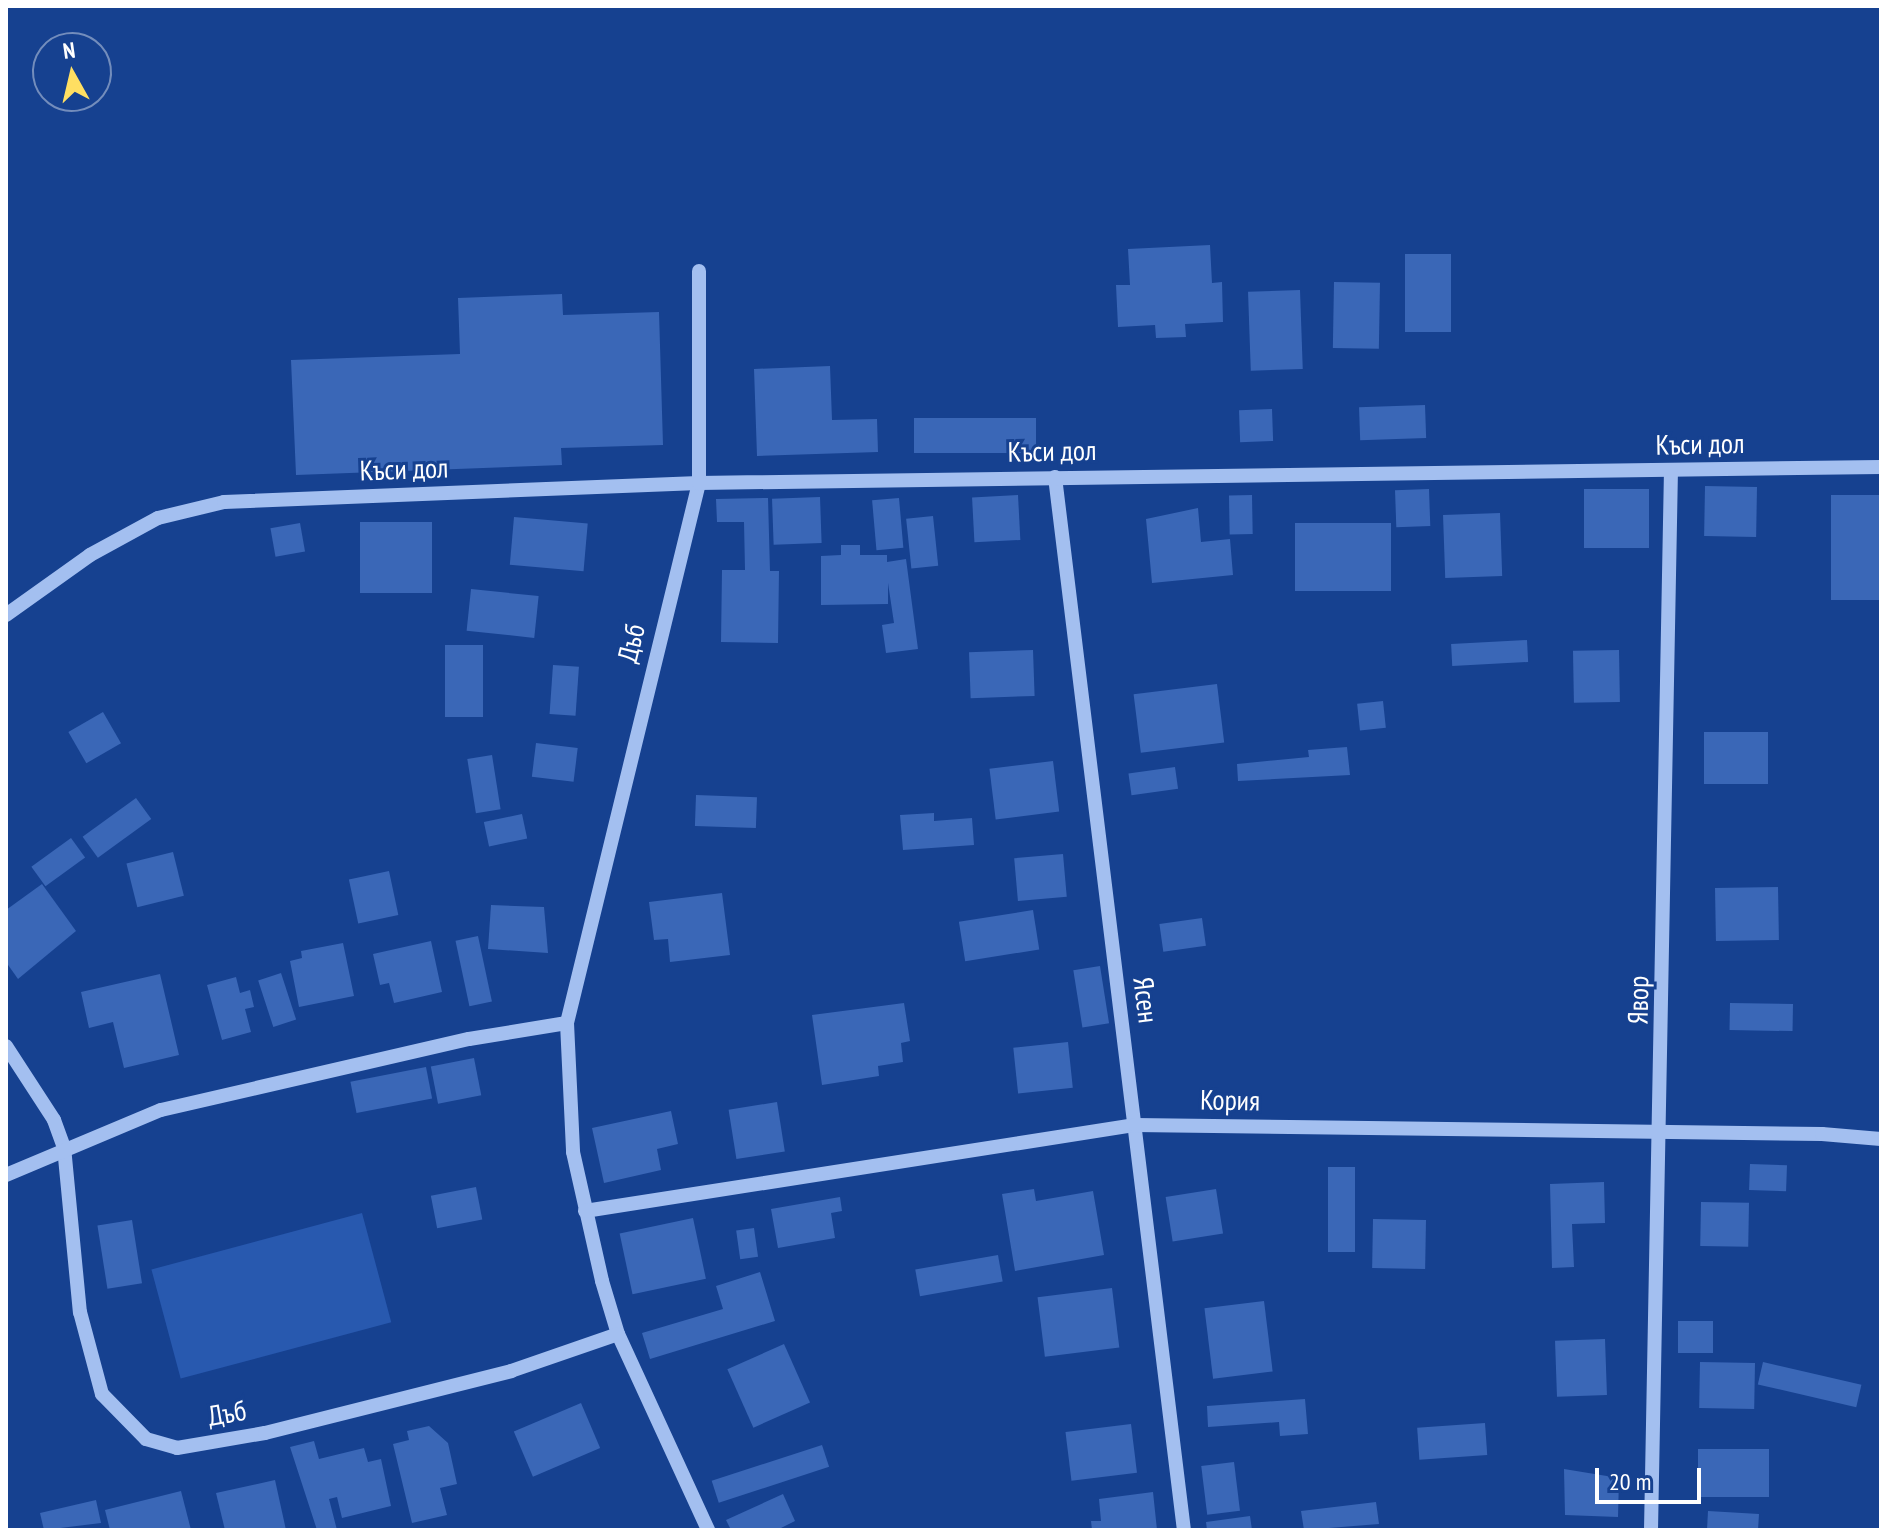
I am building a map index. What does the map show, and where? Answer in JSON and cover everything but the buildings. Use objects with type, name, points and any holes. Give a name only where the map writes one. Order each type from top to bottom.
[{"type":"street","name":"Дъб","points":[[699,271],[699,483],[567,1023],[573,1152],[585,1211],[618,1334],[708,1530]]},
{"type":"street","name":"Къси дол","points":[[6,615],[90,555],[158,518],[224,502],[699,483],[1881,467]]},
{"type":"street","name":"Явор","points":[[1651,1530],[1662,1135],[1671,471]]},
{"type":"street","name":"Ясен","points":[[1055,477],[1184,1530]]},
{"type":"street","points":[[6,1175],[64,1147],[161,1110],[469,1039],[567,1023]]},
{"type":"street","name":"Дъб","points":[[6,1046],[54,1120],[64,1147],[80,1312],[102,1394],[146,1439],[177,1448],[265,1433],[511,1371],[618,1334]]},
{"type":"street","name":"Кория","points":[[585,1211],[1135,1125],[1662,1135],[1779,1133],[1881,1139]]},
{"type":"shaded area","points":[[362,1213],[391,1322],[181,1379],[151,1269]]}]
